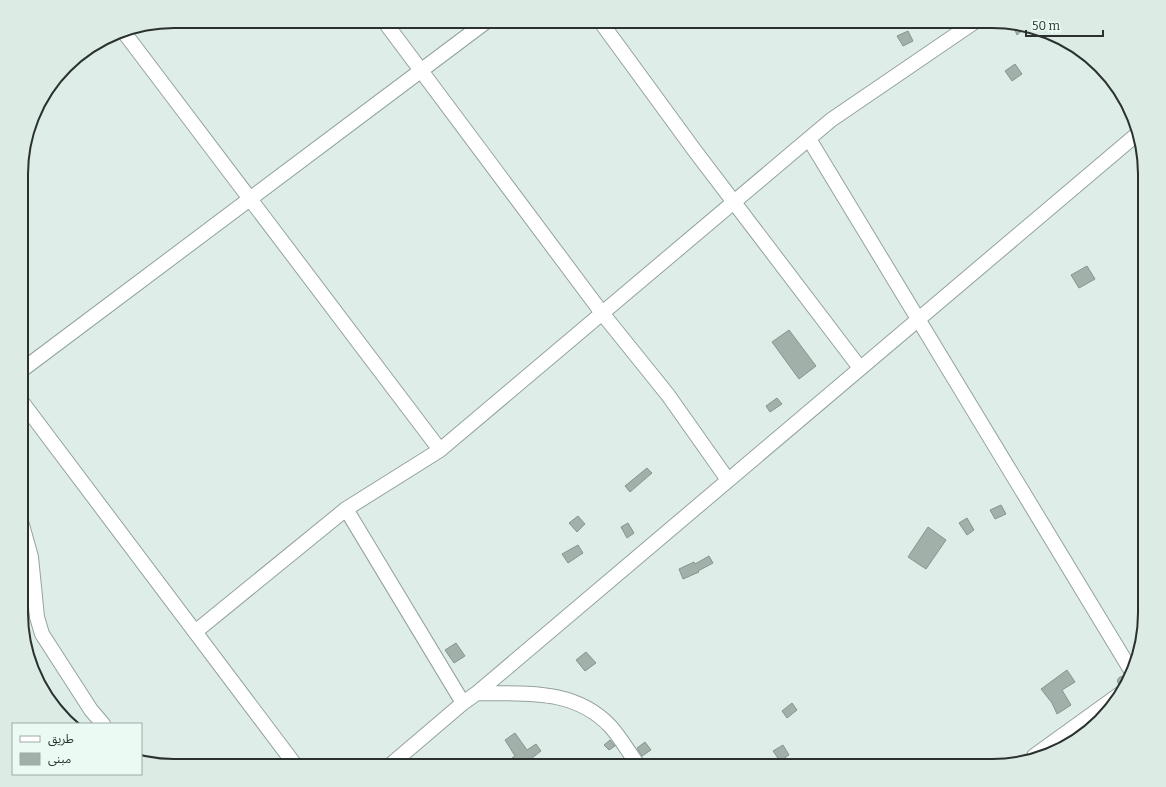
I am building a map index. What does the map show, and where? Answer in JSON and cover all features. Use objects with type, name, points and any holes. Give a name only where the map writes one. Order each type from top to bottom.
[{"type":"street","points":[[389,28],[602,313],[668,395],[728,480]]},
{"type":"street","points":[[28,366],[478,28]]},
{"type":"street","points":[[605,28],[734,202],[860,368]]},
{"type":"street","points":[[195,632],[346,509],[440,450],[831,120],[966,28]]},
{"type":"street","points":[[127,36],[440,450]]},
{"type":"street","points":[[397,759],[1133,137]]},
{"type":"street","points":[[809,139],[1128,666]]},
{"type":"street","points":[[28,410],[291,759]]},
{"type":"street","points":[[346,509],[463,703]]},
{"type":"street","points":[[28,546],[31,557],[37,617],[42,634],[91,710],[102,723]]},
{"type":"street","points":[[477,693],[532,694],[564,698],[589,708],[610,727],[634,759]]},
{"type":"street","points":[[1048,748],[1072,734],[1102,709]]},
{"type":"building","points":[[1015,30],[1021,31],[1017,35]]},
{"type":"building","points":[[908,31],[913,41],[903,46],[897,36]]},
{"type":"building","points":[[1015,64],[1022,74],[1012,81],[1005,71]]},
{"type":"building","points":[[1087,266],[1095,279],[1079,288],[1071,275]]},
{"type":"building","points":[[789,330],[816,366],[799,379],[772,342]]},
{"type":"building","points":[[777,398],[782,404],[770,412],[766,406]]},
{"type":"building","points":[[647,468],[652,473],[630,492],[625,486]]},
{"type":"building","points":[[1001,505],[1006,514],[995,519],[990,510]]},
{"type":"building","points":[[578,516],[585,524],[577,532],[569,523]]},
{"type":"building","points":[[967,518],[974,530],[967,535],[959,523]]},
{"type":"building","points":[[628,523],[634,533],[627,538],[621,527]]},
{"type":"building","points":[[928,527],[946,540],[926,569],[908,557]]},
{"type":"building","points":[[578,545],[583,553],[568,563],[562,554]]},
{"type":"building","points":[[709,556],[713,563],[698,571],[699,572],[683,579],[679,569],[694,562],[695,564]]},
{"type":"building","points":[[456,643],[465,656],[454,663],[445,650]]},
{"type":"building","points":[[586,652],[596,663],[585,671],[576,660]]},
{"type":"building","points":[[1067,670],[1075,682],[1062,690],[1071,705],[1057,714],[1052,703],[1041,689]]},
{"type":"building","points":[[1123,677],[1119,684],[1117,681]]},
{"type":"building","points":[[792,703],[797,710],[787,718],[782,711]]},
{"type":"building","points":[[515,733],[527,750],[536,744],[541,751],[531,759],[513,759],[515,756],[505,740]]},
{"type":"building","points":[[610,740],[615,746],[609,750],[604,745]]},
{"type":"building","points":[[645,742],[651,750],[642,756],[637,748]]},
{"type":"building","points":[[783,745],[789,755],[783,759],[779,759],[773,751]]}]
